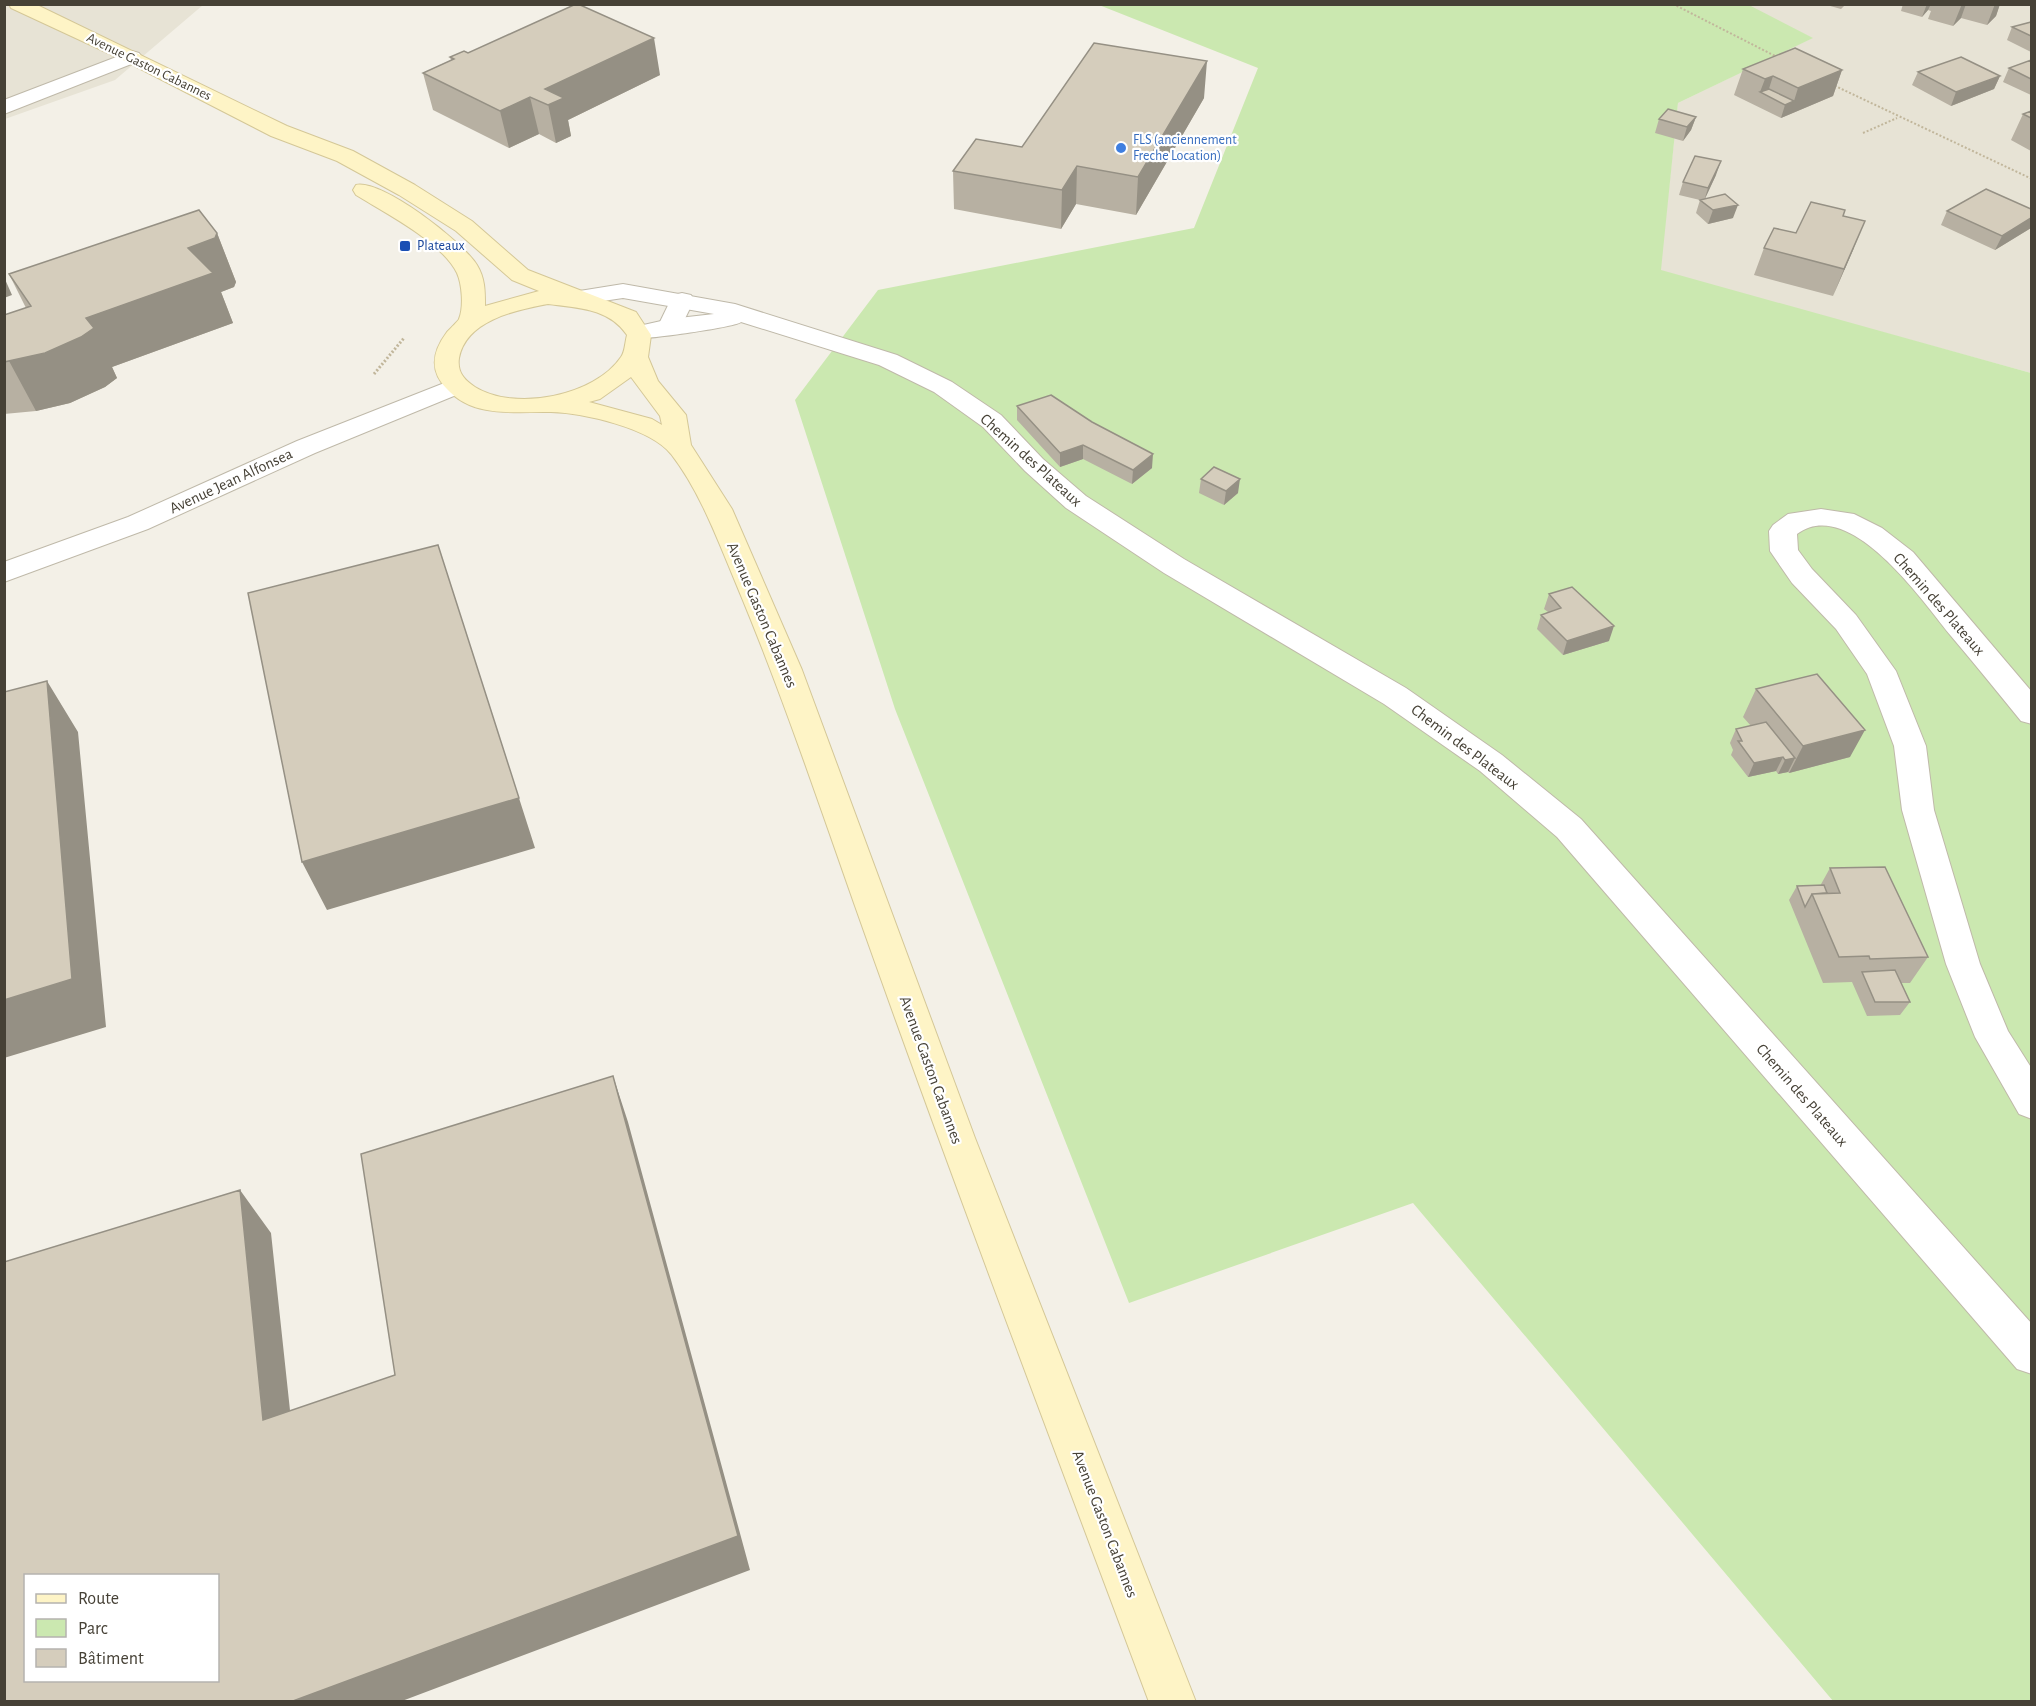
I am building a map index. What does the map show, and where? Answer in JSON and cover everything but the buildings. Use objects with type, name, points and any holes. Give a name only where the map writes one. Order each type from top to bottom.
[{"type":"main road","name":"Avenue Gaston Cabannes","points":[[18,4],[132,57],[279,131],[345,156],[407,190],[464,226],[520,275],[576,298]]},
{"type":"main road","name":"Avenue Gaston Cabannes","points":[[279,131],[322,165],[431,234],[457,256],[471,275],[474,299],[471,323]]},
{"type":"main road","points":[[548,297],[576,298],[617,310],[631,320],[637,346],[625,373],[608,386],[584,398],[558,405],[527,408],[499,405],[474,398],[457,386],[447,371],[447,355],[454,338],[471,323],[493,311],[519,302],[548,297]]},
{"type":"main road","name":"Avenue Gaston Cabannes","points":[[637,346],[646,383],[674,415],[678,445],[718,509],[787,670],[956,1138],[1173,1701]]},
{"type":"main road","name":"Avenue Gaston Cabannes","points":[[558,405],[601,412],[643,425],[678,445]]},
{"type":"street","points":[[4,108],[132,57]]},
{"type":"street","name":"Chemin des Plateaux","points":[[576,298],[623,291],[726,309],[888,360],[943,387],[992,422],[1034,465],[1076,502],[1124,536],[1395,696],[1491,763],[1569,828],[2031,1355]]},
{"type":"street","points":[[670,326],[681,300]]},
{"type":"street","name":"Chemin des Plateaux","points":[[637,346],[670,326],[720,320],[759,321]]},
{"type":"street","name":"Avenue Jean Alfonsea","points":[[4,573],[138,523],[306,447],[457,386]]},
{"type":"street","name":"Chemin des Plateaux","points":[[2031,713],[1903,559],[1872,534],[1844,520],[1821,518],[1798,520],[1783,531],[1784,551],[1802,576],[1846,622],[1881,671],[1910,746],[1918,810],[1963,964],[1993,1037],[2031,1102]]},
{"type":"path","points":[[1673,4],[1779,58]]},
{"type":"path","points":[[1828,83],[2031,179]]},
{"type":"path","points":[[1863,133],[1898,117]]},
{"type":"shaded area","points":[[5,5],[203,5],[115,80],[5,119]]},
{"type":"shaded area","points":[[1747,5],[2031,5],[2031,373],[1660,271],[1678,103],[1812,38]]},
{"type":"green space","points":[[1747,4],[1813,38],[1678,103],[1661,270],[2031,373],[2031,1701],[1833,1701],[1413,1203],[1129,1303],[895,709],[795,400],[878,290],[1194,228],[1258,68],[1099,5]]},
{"type":"place","name":"FLS (anciennement Freche Location)","points":[[1121,148]]},
{"type":"place","name":"Plateaux","points":[[405,246]]}]
